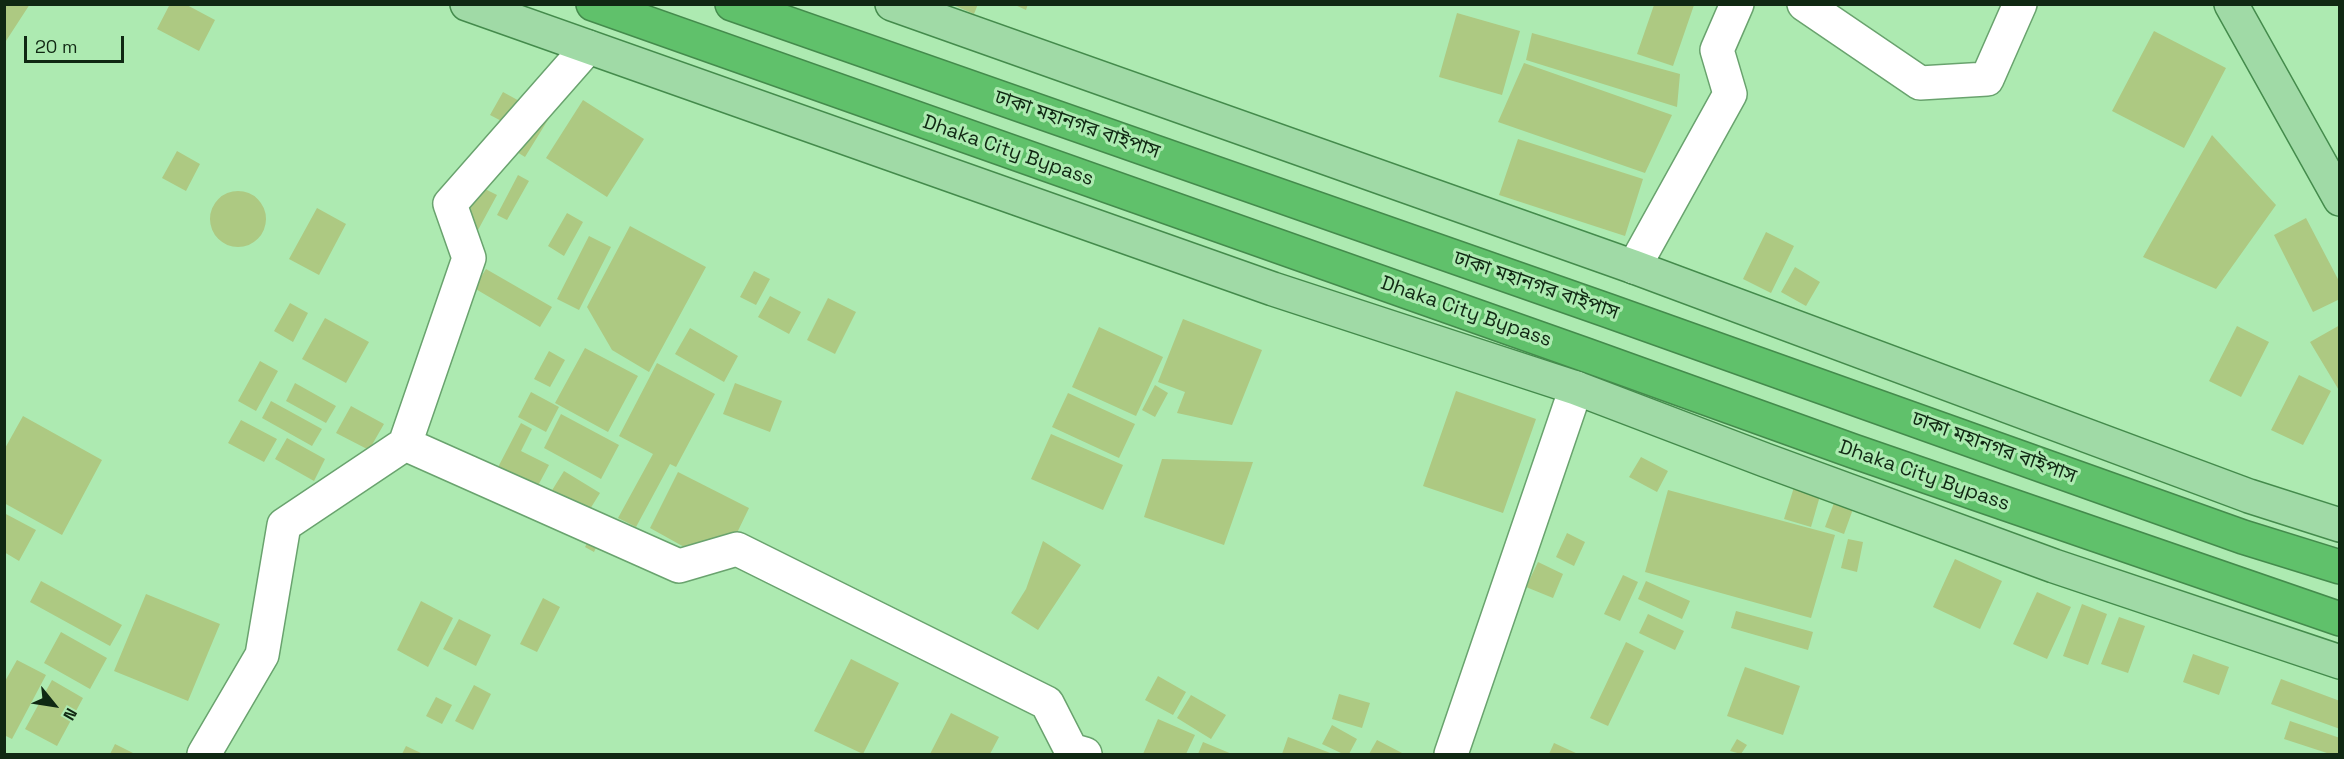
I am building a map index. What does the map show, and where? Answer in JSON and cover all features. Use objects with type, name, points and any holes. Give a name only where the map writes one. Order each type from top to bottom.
[{"type":"highway","name":"Dhaka City Bypass","points":[[593,4],[1853,451],[2340,619]]},
{"type":"highway","name":"ঢাকা মহানগর বাইপাস","points":[[732,4],[1610,311],[2243,537],[2340,567]]},
{"type":"main road","points":[[467,4],[1273,289],[1576,388],[2054,566],[2340,662]]},
{"type":"main road","points":[[892,4],[1634,267],[2249,496],[2340,525]]},
{"type":"main road","points":[[2232,5],[2340,199]]},
{"type":"street","points":[[1634,267],[1730,94],[1717,50],[1737,4]]},
{"type":"street","points":[[1804,4],[1920,83],[1988,79],[2019,4]]},
{"type":"street","points":[[204,754],[262,655],[284,525],[405,444],[469,258],[450,204],[588,47]]},
{"type":"street","points":[[1451,754],[1576,388]]},
{"type":"street","points":[[405,444],[679,566],[737,549],[1047,704],[1071,750],[1085,754]]},
{"type":"building","points":[[4,4],[30,4],[4,44]]},
{"type":"building","points":[[170,4],[185,4],[215,20],[199,51],[157,29]]},
{"type":"building","points":[[951,4],[978,4],[974,14]]},
{"type":"building","points":[[1013,4],[1028,4],[1026,10]]},
{"type":"building","points":[[1654,5],[1694,5],[1673,66],[1637,54]]},
{"type":"building","points":[[1457,13],[1520,31],[1502,95],[1439,77]]},
{"type":"building","points":[[2154,31],[2226,68],[2184,148],[2112,111]]},
{"type":"building","points":[[1532,33],[1680,74],[1677,107],[1526,60]]},
{"type":"building","points":[[1524,63],[1672,115],[1645,173],[1498,122]]},
{"type":"building","points":[[503,92],[523,103],[511,126],[490,115]]},
{"type":"building","points":[[583,100],[644,139],[607,197],[546,158]]},
{"type":"building","points":[[554,110],[525,157],[512,149]]},
{"type":"building","points":[[2212,135],[2276,205],[2216,289],[2143,257]]},
{"type":"building","points":[[1518,139],[1643,179],[1625,236],[1499,195]]},
{"type":"building","points":[[177,151],[200,164],[186,191],[162,178]]},
{"type":"building","points":[[518,175],[529,181],[507,220],[497,215]]},
{"type":"building","points":[[477,185],[497,195],[478,230],[459,220]]},
{"type":"building","points":[[232,191],[244,191],[254,195],[262,203],[266,219],[262,235],[254,243],[244,247],[232,247],[222,243],[214,235],[210,225],[210,213],[214,203],[222,195]]},
{"type":"building","points":[[317,208],[346,224],[319,275],[289,259]]},
{"type":"building","points":[[567,213],[583,222],[564,256],[548,246]]},
{"type":"building","points":[[2306,218],[2340,283],[2340,299],[2313,312],[2274,235]]},
{"type":"building","points":[[630,226],[706,267],[649,372],[612,350],[587,307]]},
{"type":"building","points":[[1766,232],[1794,246],[1771,293],[1743,279]]},
{"type":"building","points":[[589,236],[611,247],[579,310],[557,299]]},
{"type":"building","points":[[1795,267],[1820,282],[1806,306],[1781,292]]},
{"type":"building","points":[[486,269],[552,307],[540,327],[474,288]]},
{"type":"building","points":[[754,271],[770,279],[756,305],[740,297]]},
{"type":"building","points":[[770,296],[801,312],[789,334],[758,317]]},
{"type":"building","points":[[828,298],[856,312],[835,354],[807,340]]},
{"type":"building","points":[[290,303],[308,313],[293,342],[274,331]]},
{"type":"building","points":[[325,318],[369,342],[346,383],[302,359]]},
{"type":"building","points":[[1183,319],[1262,350],[1232,425],[1177,413],[1185,392],[1158,382]]},
{"type":"building","points":[[2340,325],[2340,392],[2310,342]]},
{"type":"building","points":[[2237,326],[2269,342],[2241,397],[2209,381]]},
{"type":"building","points":[[1099,327],[1163,357],[1136,416],[1072,387]]},
{"type":"building","points":[[690,328],[738,356],[724,382],[675,354]]},
{"type":"building","points":[[585,348],[638,376],[608,432],[555,403]]},
{"type":"building","points":[[549,351],[565,360],[550,387],[534,379]]},
{"type":"building","points":[[260,361],[278,371],[256,411],[238,401]]},
{"type":"building","points":[[657,363],[715,394],[676,467],[670,464],[636,527],[618,518],[653,454],[619,436]]},
{"type":"building","points":[[2299,375],[2331,391],[2303,445],[2271,430]]},
{"type":"building","points":[[295,383],[336,406],[326,423],[286,401]]},
{"type":"building","points":[[735,383],[782,401],[770,432],[723,414]]},
{"type":"building","points":[[1155,385],[1168,393],[1155,417],[1142,410]]},
{"type":"building","points":[[1456,391],[1536,419],[1503,513],[1423,486]]},
{"type":"building","points":[[531,392],[559,407],[546,432],[518,417]]},
{"type":"building","points":[[1068,393],[1135,424],[1119,458],[1052,427]]},
{"type":"building","points":[[271,401],[322,429],[312,446],[262,418]]},
{"type":"building","points":[[351,406],[384,424],[369,450],[336,433]]},
{"type":"building","points":[[561,414],[619,445],[601,479],[544,448]]},
{"type":"building","points":[[23,416],[102,460],[62,535],[4,503],[4,450]]},
{"type":"building","points":[[241,420],[277,439],[264,462],[228,443]]},
{"type":"building","points":[[521,423],[532,429],[521,451],[549,465],[534,493],[495,473]]},
{"type":"building","points":[[1051,434],[1123,465],[1103,510],[1031,479]]},
{"type":"building","points":[[287,438],[325,459],[314,481],[275,459]]},
{"type":"building","points":[[1641,457],[1668,471],[1657,492],[1629,477]]},
{"type":"building","points":[[1162,459],[1253,462],[1224,545],[1144,517]]},
{"type":"building","points":[[564,471],[600,493],[587,514],[551,492]]},
{"type":"building","points":[[678,472],[749,508],[735,537],[686,548],[650,528]]},
{"type":"building","points":[[1796,481],[1822,489],[1811,527],[1784,519]]},
{"type":"building","points":[[1668,490],[1835,535],[1811,618],[1645,572]]},
{"type":"building","points":[[1838,492],[1857,498],[1844,534],[1825,527]]},
{"type":"building","points":[[4,513],[36,530],[19,561],[4,552]]},
{"type":"building","points":[[593,532],[601,537],[594,552],[585,547]]},
{"type":"building","points":[[1567,533],[1585,542],[1574,566],[1556,557]]},
{"type":"building","points":[[1848,539],[1863,542],[1857,572],[1841,568]]},
{"type":"building","points":[[1043,541],[1081,565],[1038,630],[1011,613],[1026,589]]},
{"type":"building","points":[[1955,559],[2002,581],[1980,629],[1933,607]]},
{"type":"building","points":[[1538,562],[1563,574],[1553,598],[1526,587]]},
{"type":"building","points":[[1623,575],[1638,582],[1620,621],[1604,614]]},
{"type":"building","points":[[41,581],[122,625],[110,646],[30,602]]},
{"type":"building","points":[[1646,581],[1690,601],[1682,619],[1638,599]]},
{"type":"building","points":[[2037,592],[2071,607],[2047,659],[2013,644]]},
{"type":"building","points":[[146,594],[220,624],[188,701],[114,671]]},
{"type":"building","points":[[543,598],[560,607],[537,652],[520,644]]},
{"type":"building","points":[[421,601],[453,618],[428,667],[397,650]]},
{"type":"building","points":[[2082,604],[2107,614],[2088,665],[2063,656]]},
{"type":"building","points":[[1736,611],[1813,632],[1808,650],[1731,628]]},
{"type":"building","points":[[1648,614],[1684,631],[1675,650],[1639,633]]},
{"type":"building","points":[[2119,617],[2145,626],[2128,673],[2101,664]]},
{"type":"building","points":[[459,619],[491,635],[476,666],[443,649]]},
{"type":"building","points":[[61,632],[107,658],[90,689],[44,663]]},
{"type":"building","points":[[1626,642],[1644,651],[1608,726],[1590,718]]},
{"type":"building","points":[[2193,654],[2229,667],[2219,695],[2183,682]]},
{"type":"building","points":[[851,659],[899,683],[863,754],[814,731]]},
{"type":"building","points":[[17,660],[46,675],[12,739],[4,735],[4,683]]},
{"type":"building","points":[[1745,667],[1800,686],[1783,735],[1727,716]]},
{"type":"building","points":[[1158,676],[1186,692],[1173,715],[1145,700]]},
{"type":"building","points":[[2281,679],[2340,701],[2340,729],[2271,704]]},
{"type":"building","points":[[52,680],[83,698],[57,746],[25,729]]},
{"type":"building","points":[[474,685],[491,694],[473,730],[455,721]]},
{"type":"building","points":[[1339,694],[1370,703],[1362,728],[1332,719]]},
{"type":"building","points":[[1191,695],[1226,715],[1211,739],[1177,718]]},
{"type":"building","points":[[436,697],[452,705],[442,724],[426,716]]},
{"type":"building","points":[[951,713],[999,737],[990,754],[930,754]]},
{"type":"building","points":[[1158,719],[1195,735],[1186,754],[1143,754]]},
{"type":"building","points":[[2290,721],[2340,738],[2340,754],[2330,754],[2284,739]]},
{"type":"building","points":[[1332,725],[1357,739],[1349,754],[1343,754],[1322,744]]},
{"type":"building","points":[[1288,737],[1333,754],[1282,754]]},
{"type":"building","points":[[1737,739],[1747,745],[1741,754],[1730,751]]},
{"type":"building","points":[[1377,740],[1404,754],[1369,754]]},
{"type":"building","points":[[1203,742],[1232,754],[1198,754]]},
{"type":"building","points":[[1554,743],[1578,754],[1549,754]]},
{"type":"building","points":[[115,744],[135,754],[110,754]]},
{"type":"building","points":[[406,746],[423,754],[402,754]]}]
